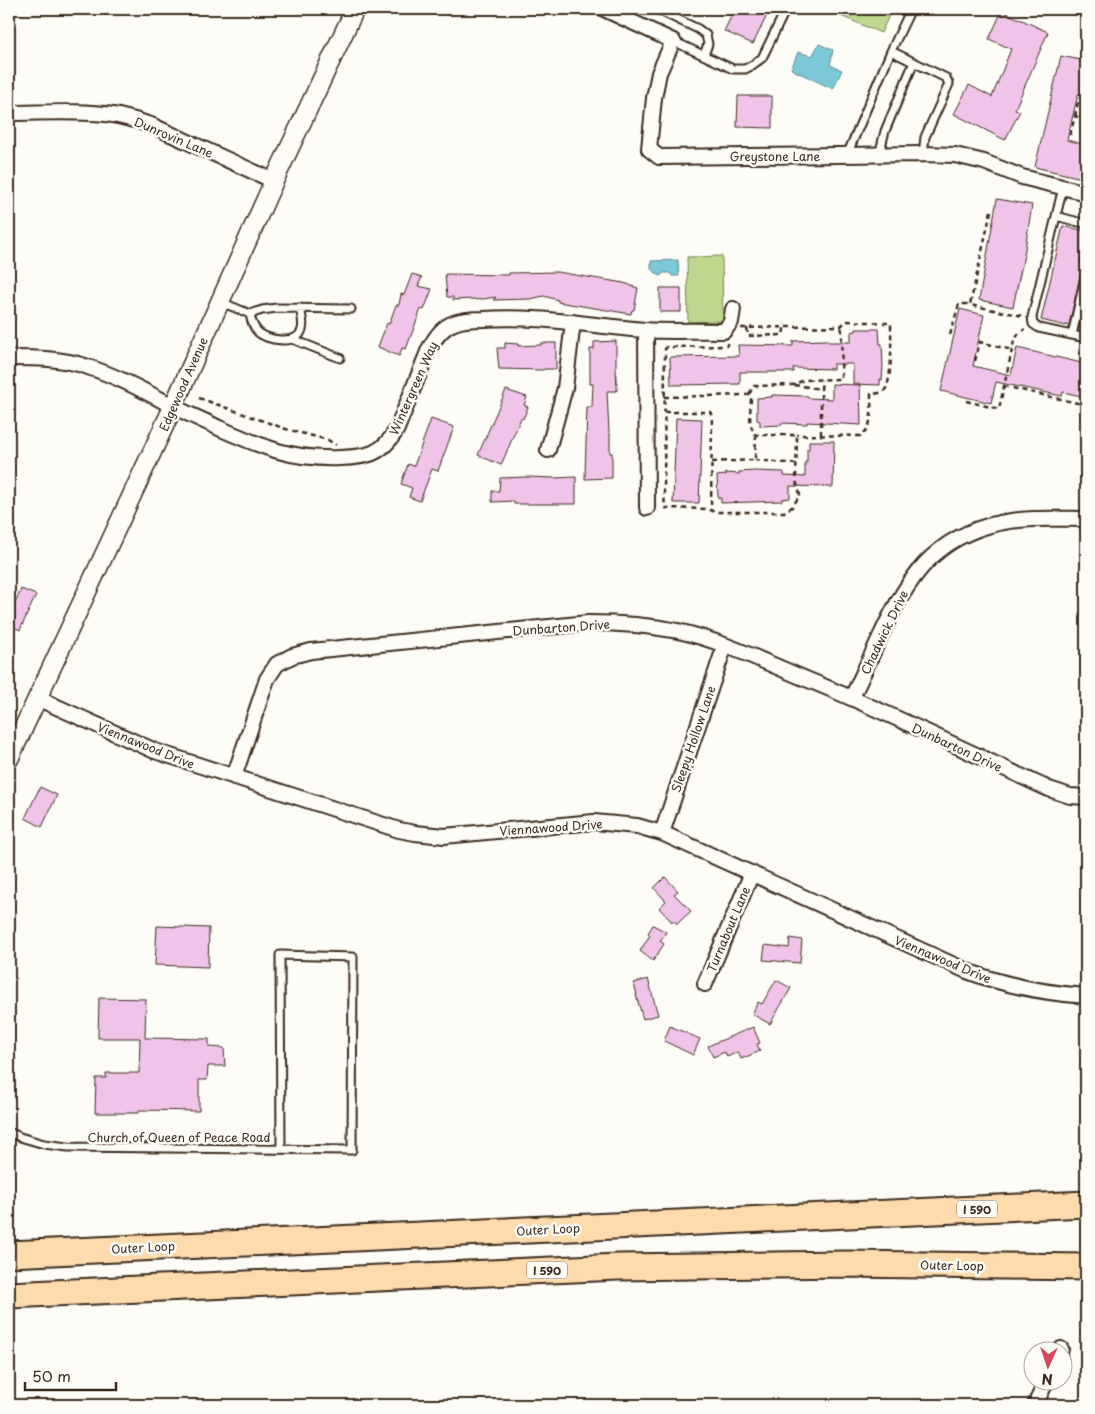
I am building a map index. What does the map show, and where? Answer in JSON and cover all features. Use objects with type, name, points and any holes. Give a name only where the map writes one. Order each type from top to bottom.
[{"type":"highway","name":"Outer Loop","points":[[9,1254],[1086,1204]]},
{"type":"highway","name":"Outer Loop","points":[[9,1295],[618,1267],[844,1264],[1086,1267]]},
{"type":"street","name":"Edgewood Avenue","points":[[9,759],[355,9]]},
{"type":"street","points":[[604,9],[674,41]]},
{"type":"street","name":"Greystone Lane","points":[[674,41],[659,73],[654,98],[649,149],[659,157],[955,155],[984,162],[1022,177],[1086,193]]},
{"type":"street","name":"Dunrovin Lane","points":[[9,113],[90,113],[133,119],[151,125],[274,181]]},
{"type":"street","name":"Wintergreen Way","points":[[9,358],[59,360],[87,366],[132,385],[173,407],[260,446],[294,456],[322,459],[361,457],[372,454],[391,440],[428,349],[435,337],[455,322],[499,318],[573,322],[646,330],[724,331],[731,322],[733,309]]},
{"type":"street","points":[[548,450],[565,388],[573,322]]},
{"type":"street","points":[[646,330],[647,508]]},
{"type":"street","name":"Chadwick Drive","points":[[852,697],[906,588],[923,565],[946,545],[962,535],[1000,522],[1020,519],[1086,519]]},
{"type":"street","name":"Dunbarton Drive","points":[[234,776],[267,679],[276,664],[292,656],[310,651],[588,623],[619,623],[679,632],[725,645],[852,697],[1048,789],[1070,796],[1086,797]]},
{"type":"street","name":"Sleepy Hollow Lane","points":[[662,833],[725,645]]},
{"type":"street","name":"Viennawood Drive","points":[[37,698],[155,751],[415,834],[460,835],[594,822],[637,826],[662,833],[980,976],[1008,985],[1038,991],[1086,996]]},
{"type":"street","name":"Turnabout Lane","points":[[705,984],[752,874]]},
{"type":"street","points":[[1035,1405],[1041,1392]]},
{"type":"lane","points":[[656,9],[698,29],[706,36],[708,44],[704,55]]},
{"type":"lane","points":[[674,41],[733,69],[739,70],[758,63],[766,52],[786,9]]},
{"type":"lane","points":[[847,156],[891,51],[911,9]]},
{"type":"lane","points":[[891,51],[946,78],[949,84],[925,137],[923,154]]},
{"type":"lane","points":[[879,155],[885,131],[914,62]]},
{"type":"lane","points":[[1063,187],[1033,321],[1039,328],[1086,338]]},
{"type":"lane","points":[[1056,216],[1086,224]]},
{"type":"lane","points":[[1072,335],[1086,273]]},
{"type":"lane","points":[[220,302],[250,314],[277,308],[351,309]]},
{"type":"lane","points":[[292,339],[301,332],[303,325],[300,308]]},
{"type":"lane","points":[[250,314],[252,324],[258,332],[267,337],[292,339],[340,358]]},
{"type":"lane","name":"Church of Queen of Peace Road","points":[[9,1132],[44,1144],[68,1147],[352,1150],[353,957],[280,955],[281,1149]]},
{"type":"path","points":[[1070,135],[1079,98]]},
{"type":"path","points":[[1075,116],[1086,119]]},
{"type":"path","points":[[970,304],[991,211]]},
{"type":"path","points":[[950,335],[958,304],[970,304],[1033,321]]},
{"type":"path","points":[[756,435],[821,434],[860,436],[863,434],[871,422],[871,394],[882,392],[886,388],[890,370],[891,324],[889,323],[891,319]]},
{"type":"path","points":[[740,328],[841,326],[846,321],[889,323]]},
{"type":"path","points":[[966,401],[999,409],[1014,340],[1033,321]]},
{"type":"path","points":[[747,328],[748,336],[765,336],[782,335],[785,326]]},
{"type":"path","points":[[793,384],[804,380],[841,378],[841,326]]},
{"type":"path","points":[[731,340],[726,346],[666,347],[665,349],[665,508],[711,510],[714,512],[784,512],[792,507],[800,495],[796,481],[797,435]]},
{"type":"path","points":[[975,361],[980,342],[1012,350]]},
{"type":"path","points":[[821,434],[822,380]]},
{"type":"path","points":[[664,397],[746,396],[754,386],[793,384],[821,389]]},
{"type":"path","points":[[1004,386],[1086,405]]},
{"type":"path","points":[[749,394],[751,397],[750,425],[756,435],[755,460]]},
{"type":"path","points":[[199,398],[286,429],[328,440],[340,447]]},
{"type":"path","points":[[664,412],[710,412],[712,418],[711,510]]},
{"type":"path","points":[[712,462],[755,460],[796,464]]},
{"type":"green space","points":[[824,9],[892,9],[881,33]]},
{"type":"green space","points":[[722,256],[723,321],[688,322],[687,257]]},
{"type":"water","points":[[819,44],[833,50],[830,65],[842,70],[833,89],[791,69],[798,52],[812,56]]},
{"type":"water","points":[[678,260],[679,276],[664,273],[660,276],[651,269],[651,261]]},
{"type":"building","points":[[735,9],[770,9],[753,44],[724,31]]},
{"type":"building","points":[[1002,11],[1048,32],[1015,109],[1020,111],[1005,140],[954,114],[969,85],[992,97],[1011,49],[989,39]]},
{"type":"building","points":[[1061,56],[1086,61],[1086,96],[1078,94],[1067,140],[1086,145],[1086,179],[1035,167]]},
{"type":"building","points":[[738,96],[772,96],[772,128],[737,127]]},
{"type":"building","points":[[997,199],[1032,205],[1013,307],[979,300]]},
{"type":"building","points":[[1063,226],[1086,231],[1080,263],[1086,264],[1086,268],[1082,269],[1069,325],[1066,326],[1041,320]]},
{"type":"building","points":[[557,272],[624,283],[638,288],[634,310],[632,310],[631,314],[558,302],[558,300],[544,296],[530,299],[493,300],[496,297],[476,300],[453,300],[453,297],[447,297],[445,274],[509,275],[509,273]]},
{"type":"building","points":[[412,274],[422,277],[418,286],[432,289],[424,310],[421,309],[406,349],[402,348],[399,356],[378,347],[387,323],[389,324],[396,305],[399,305],[401,294],[404,295]]},
{"type":"building","points":[[660,288],[681,288],[681,312],[660,312]]},
{"type":"building","points":[[1086,296],[1086,329],[1079,328]]},
{"type":"building","points":[[960,309],[984,315],[973,366],[1011,375],[1017,348],[1086,364],[1086,397],[1063,392],[1062,396],[996,382],[991,403],[941,391]]},
{"type":"building","points":[[856,329],[879,329],[883,366],[880,385],[853,384],[853,364],[833,364],[833,369],[793,368],[794,372],[740,372],[740,384],[671,385],[670,357],[739,356],[738,345],[793,346],[793,341],[828,340],[828,342],[851,342],[851,332],[856,331]]},
{"type":"building","points":[[616,341],[617,391],[607,391],[612,478],[585,479],[587,407],[592,407],[593,384],[590,384],[590,349],[594,349],[594,342]]},
{"type":"building","points":[[505,343],[518,344],[518,346],[556,343],[556,369],[499,369],[497,348],[505,348]]},
{"type":"building","points":[[832,384],[860,385],[861,425],[807,422],[807,424],[781,423],[782,425],[760,426],[760,421],[757,420],[757,398],[772,397],[772,395],[832,399]]},
{"type":"building","points":[[506,390],[527,397],[524,405],[528,407],[523,419],[521,418],[501,465],[478,455]]},
{"type":"building","points":[[676,418],[702,419],[699,503],[673,503]]},
{"type":"building","points":[[431,419],[454,427],[438,471],[432,469],[420,501],[409,497],[412,488],[401,484],[408,464],[414,466]]},
{"type":"building","points":[[809,441],[834,441],[833,487],[790,486],[790,498],[782,499],[782,501],[721,503],[721,498],[718,498],[717,476],[726,475],[726,473],[784,472],[784,476],[805,477],[805,462],[807,462]]},
{"type":"building","points":[[576,477],[576,504],[514,504],[514,501],[492,502],[492,491],[499,491],[500,478]]},
{"type":"building","points":[[21,589],[36,595],[20,630],[9,625],[9,618]]},
{"type":"building","points":[[40,787],[57,795],[42,827],[25,818]]},
{"type":"building","points":[[665,877],[678,891],[674,894],[691,911],[677,924],[673,920],[672,922],[659,908],[666,901],[654,888]]},
{"type":"building","points":[[653,925],[666,932],[660,941],[664,944],[653,961],[640,951],[650,935],[648,933]]},
{"type":"building","points":[[157,926],[209,928],[208,967],[155,965]]},
{"type":"building","points":[[790,938],[802,940],[800,963],[763,960],[765,945],[789,948]]},
{"type":"building","points":[[648,979],[658,1015],[643,1019],[634,983]]},
{"type":"building","points":[[776,980],[791,988],[770,1024],[752,1014],[758,1002],[762,1004]]},
{"type":"building","points":[[99,998],[146,999],[145,1038],[209,1039],[209,1047],[224,1048],[225,1066],[208,1066],[207,1080],[199,1080],[199,1111],[139,1110],[139,1113],[95,1113],[96,1078],[106,1078],[106,1073],[139,1073],[140,1038],[98,1038]]},
{"type":"building","points":[[670,1026],[700,1039],[693,1055],[664,1041]]},
{"type":"building","points":[[753,1027],[760,1043],[757,1044],[760,1051],[741,1059],[738,1052],[727,1057],[725,1052],[713,1057],[708,1046]]}]
